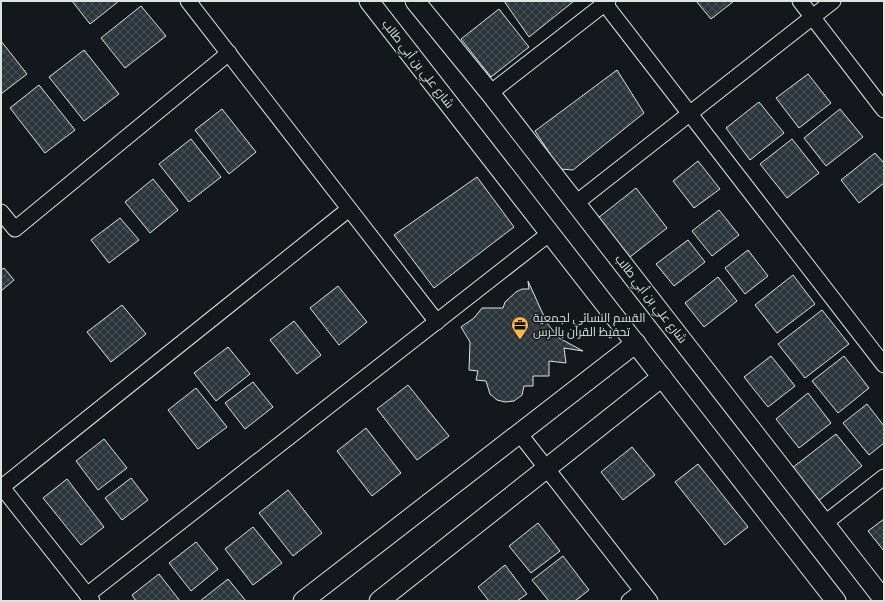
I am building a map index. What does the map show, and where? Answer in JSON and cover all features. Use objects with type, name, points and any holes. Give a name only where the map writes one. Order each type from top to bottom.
[{"type":"street","points":[[188,1],[437,322]]},
{"type":"street","name":"شارع علي بن أبي طالب","points":[[369,1],[836,601]]},
{"type":"street","name":"شارع علي بن أبي طالب","points":[[414,1],[490,93],[884,600]]},
{"type":"street","points":[[800,1],[884,110]]},
{"type":"street","points":[[576,203],[833,1]]},
{"type":"street","points":[[490,93],[607,2],[689,114],[884,365]]},
{"type":"street","points":[[1,212],[15,229],[229,53]]},
{"type":"street","points":[[349,209],[2,486],[90,598],[550,233]]},
{"type":"street","points":[[303,601],[636,343]]},
{"type":"street","points":[[379,601],[662,377]]},
{"type":"street","points":[[519,433],[646,596],[628,601]]},
{"type":"street","points":[[825,523],[884,477]]},
{"type":"building","points":[[72,1],[119,1],[90,24]]},
{"type":"building","points":[[504,1],[574,1],[529,37]]},
{"type":"building","points":[[696,1],[734,1],[711,19]]},
{"type":"building","points":[[141,6],[166,36],[125,68],[101,38]]},
{"type":"building","points":[[499,9],[529,47],[491,77],[461,39]]},
{"type":"building","points":[[1,41],[27,74],[1,94]]},
{"type":"building","points":[[84,50],[119,94],[84,121],[49,77]]},
{"type":"building","points":[[617,70],[644,113],[573,170],[560,169],[535,131]]},
{"type":"building","points":[[808,74],[831,103],[799,128],[776,98]]},
{"type":"building","points":[[39,85],[75,130],[45,153],[10,108]]},
{"type":"building","points":[[759,102],[784,133],[750,160],[726,128]]},
{"type":"building","points":[[222,109],[256,152],[229,174],[195,130]]},
{"type":"building","points":[[840,109],[863,137],[826,166],[804,138]]},
{"type":"building","points":[[191,139],[221,177],[189,202],[159,164]]},
{"type":"building","points":[[792,139],[819,173],[787,198],[760,164]]},
{"type":"building","points":[[875,153],[884,163],[884,183],[859,203],[841,180]]},
{"type":"building","points":[[698,161],[720,189],[694,208],[673,181]]},
{"type":"building","points":[[477,177],[514,227],[434,288],[394,235]]},
{"type":"building","points":[[153,179],[178,210],[150,233],[125,202]]},
{"type":"building","points":[[636,188],[667,228],[630,257],[598,218]]},
{"type":"building","points":[[719,210],[739,235],[712,256],[692,231]]},
{"type":"building","points":[[120,218],[139,240],[109,263],[91,240]]},
{"type":"building","points":[[688,240],[705,262],[674,286],[656,264]]},
{"type":"building","points":[[748,250],[768,276],[745,294],[725,268]]},
{"type":"building","points":[[4,268],[14,280],[1,291],[1,270]]},
{"type":"building","points":[[793,275],[815,304],[777,333],[755,305]]},
{"type":"building","points":[[718,277],[737,301],[704,327],[685,303]]},
{"type":"building","points":[[528,281],[547,323],[559,338],[583,351],[564,348],[566,363],[549,361],[549,376],[533,376],[533,386],[524,386],[522,395],[514,401],[505,402],[497,400],[490,394],[486,381],[476,380],[478,371],[469,370],[470,342],[461,327],[474,318],[482,308],[503,308],[505,302],[516,292],[522,289],[529,289]]},
{"type":"building","points":[[338,286],[367,322],[339,345],[310,308]]},
{"type":"building","points":[[122,305],[146,334],[111,362],[87,332]]},
{"type":"building","points":[[822,310],[849,344],[805,378],[778,344]]},
{"type":"building","points":[[294,321],[321,355],[297,374],[270,340]]},
{"type":"building","points":[[228,347],[250,374],[216,401],[194,373]]},
{"type":"building","points":[[771,356],[795,386],[768,407],[744,377]]},
{"type":"building","points":[[844,356],[869,388],[838,413],[812,381]]},
{"type":"building","points":[[253,382],[273,407],[245,429],[225,403]]},
{"type":"building","points":[[408,385],[449,436],[417,460],[377,409]]},
{"type":"building","points":[[196,388],[227,427],[198,449],[168,410]]},
{"type":"building","points":[[808,393],[831,423],[799,448],[776,419]]},
{"type":"building","points":[[867,404],[884,426],[884,443],[869,455],[843,423]]},
{"type":"building","points":[[366,428],[401,473],[372,496],[337,451]]},
{"type":"building","points":[[836,434],[862,466],[818,501],[792,468]]},
{"type":"building","points":[[104,439],[127,468],[98,490],[76,461]]},
{"type":"building","points":[[632,447],[655,475],[623,500],[601,472]]},
{"type":"building","points":[[698,464],[748,527],[725,545],[675,482]]},
{"type":"building","points":[[131,478],[148,500],[122,520],[105,498]]},
{"type":"building","points":[[67,479],[104,527],[81,545],[43,498]]},
{"type":"building","points":[[288,490],[322,533],[293,556],[259,513]]},
{"type":"building","points":[[884,519],[884,551],[868,531]]},
{"type":"building","points":[[538,523],[560,551],[531,573],[509,546]]},
{"type":"building","points":[[253,527],[282,563],[253,585],[225,549]]},
{"type":"building","points":[[196,542],[218,569],[191,591],[169,563]]},
{"type":"building","points":[[563,556],[589,590],[575,601],[549,601],[532,580]]},
{"type":"building","points":[[505,565],[527,594],[517,601],[489,601],[478,587]]},
{"type":"building","points":[[159,574],[180,601],[136,601],[132,595]]},
{"type":"building","points":[[228,579],[246,601],[200,601]]},
{"type":"place","name":"القسم النسائي لجمعية تحفيظ القرآن بالـرس","points":[[520,340]]}]
